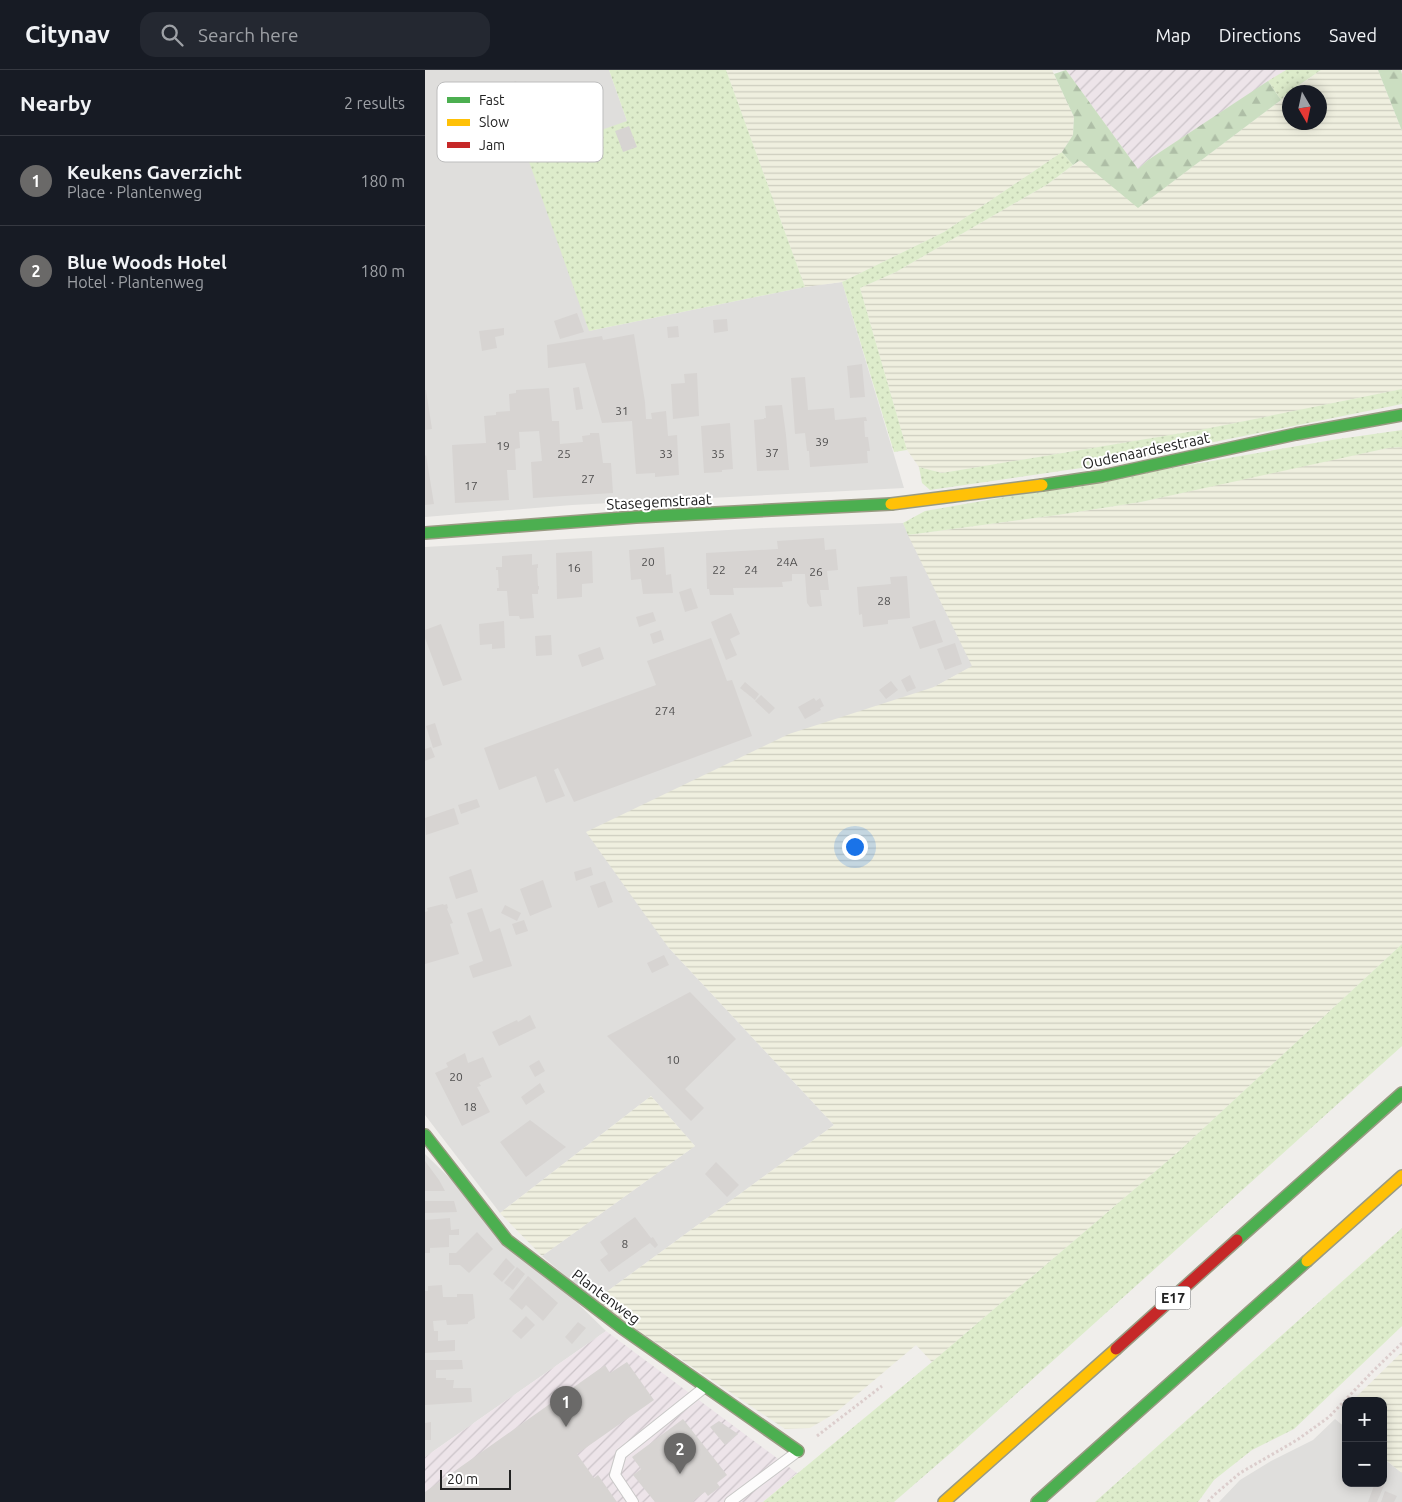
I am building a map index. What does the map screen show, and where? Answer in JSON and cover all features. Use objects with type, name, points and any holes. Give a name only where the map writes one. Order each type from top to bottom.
[{"type":"main road","name":"Oudenaardsestraat","points":[[895,504],[1102,476],[1297,434],[1402,415]]},
{"type":"main road","name":"Stasegemstraat","points":[[425,533],[636,518],[895,504]]},
{"type":"main road","name":"E17","points":[[944,1502],[1402,1093]]},
{"type":"main road","name":"Plantenweg","points":[[425,1135],[507,1240],[622,1328],[798,1451]]},
{"type":"main road","points":[[1037,1502],[1402,1176]]},
{"type":"lane","points":[[633,1502],[615,1475],[621,1454],[705,1387]]},
{"type":"lane","points":[[730,1502],[798,1451]]},
{"type":"path","points":[[1208,1502],[1240,1473],[1297,1440],[1329,1417],[1402,1343]]},
{"type":"path","points":[[798,1451],[882,1386]]},
{"type":"shaded area","points":[[425,70],[609,70],[627,121],[589,331],[805,287],[842,282],[904,488],[572,505],[425,517]]},
{"type":"shaded area","points":[[1066,70],[1286,70],[1148,160],[1138,169]]},
{"type":"shaded area","points":[[903,523],[973,666],[934,687],[668,947],[834,1125],[594,1301],[542,1256],[695,1146],[651,1096],[500,1213],[425,1115],[425,547],[765,528]]},
{"type":"shaded area","points":[[425,1154],[606,1331],[425,1457]]},
{"type":"shaded area","points":[[606,1331],[797,1473],[763,1502],[425,1502],[425,1457]]},
{"type":"shaded area","points":[[1335,1419],[1342,1425],[1342,1487],[1387,1487],[1387,1461],[1402,1473],[1402,1502],[1219,1502],[1240,1480],[1271,1461],[1313,1440]]},
{"type":"green space","points":[[609,70],[726,70],[805,287],[589,331],[529,162],[603,162],[603,129],[627,121]]},
{"type":"green space","points":[[726,70],[1052,70],[1074,117],[1073,135],[1062,152],[944,232],[842,282],[805,287]]},
{"type":"green space","points":[[1066,70],[1138,169],[1148,160],[1268,81],[1281,100],[1138,208],[1080,160],[1073,165],[1062,152],[1073,135],[1074,117],[1054,74]]},
{"type":"green space","points":[[1286,70],[1321,70],[1299,85],[1282,85],[1281,100],[1268,81]]},
{"type":"green space","points":[[1321,70],[1378,70],[1402,131],[1402,389],[1201,430],[942,473],[919,467],[907,450],[860,288],[896,272],[1048,184],[1080,160],[1139,207],[1282,99],[1282,130],[1327,130],[1327,85],[1301,85]]},
{"type":"green space","points":[[1378,70],[1401,70],[1402,131]]},
{"type":"green space","points":[[1062,152],[1073,165],[1048,184],[896,272],[860,288],[907,450],[894,452],[842,282],[944,232]]},
{"type":"green space","points":[[1402,389],[1402,404],[1095,466],[930,490],[922,483],[919,467],[942,473],[1200,430]]},
{"type":"green space","points":[[1402,430],[1402,447],[1388,448],[1141,502],[908,535],[903,523],[925,511],[1332,440]]},
{"type":"green space","points":[[1402,447],[1402,944],[1178,1152],[932,1362],[916,1345],[834,1414],[810,1428],[785,1429],[594,1301],[834,1125],[668,947],[586,832],[789,734],[934,687],[972,666],[908,535],[1141,502],[1273,472],[1388,448]]},
{"type":"green space","points":[[1402,944],[1402,1046],[954,1450],[894,1502],[763,1502],[932,1362],[1178,1152]]},
{"type":"green space","points":[[651,1096],[695,1146],[542,1256],[500,1213]]},
{"type":"green space","points":[[1402,1228],[1402,1326],[1294,1429],[1252,1450],[1214,1480],[1198,1502],[1095,1502]]},
{"type":"green space","points":[[1402,1352],[1402,1473],[1387,1461],[1387,1397],[1356,1397]]},
{"type":"building","points":[[629,126],[637,147],[623,152],[615,131]]},
{"type":"building","points":[[577,313],[584,332],[560,339],[554,321]]},
{"type":"building","points":[[727,319],[728,331],[714,333],[713,320]]},
{"type":"building","points":[[678,326],[679,337],[668,338],[667,327]]},
{"type":"building","points":[[504,328],[504,335],[495,337],[497,348],[482,351],[479,331]]},
{"type":"building","points":[[634,334],[646,419],[652,419],[651,413],[666,411],[668,436],[677,435],[679,475],[655,477],[655,473],[636,474],[632,421],[602,423],[585,363],[548,368],[547,345],[602,336],[603,340]]},
{"type":"building","points":[[862,364],[865,397],[850,398],[847,366]]},
{"type":"building","points":[[697,373],[699,416],[673,419],[671,384],[685,383],[684,374]]},
{"type":"building","points":[[805,377],[808,410],[834,408],[835,420],[866,417],[867,421],[864,421],[865,437],[868,437],[870,451],[867,451],[868,463],[810,467],[805,433],[795,434],[791,378]]},
{"type":"building","points":[[579,387],[583,409],[576,410],[573,388]]},
{"type":"building","points":[[549,388],[552,421],[559,421],[560,444],[583,442],[582,436],[590,435],[590,433],[599,433],[603,463],[611,463],[613,493],[533,498],[531,462],[542,461],[539,431],[519,432],[520,448],[515,449],[516,470],[507,470],[509,500],[455,503],[452,445],[486,443],[484,416],[496,415],[496,412],[510,411],[509,394],[516,393],[516,390]]},
{"type":"building","points":[[425,390],[432,429],[425,430]]},
{"type":"building","points":[[782,405],[789,470],[757,471],[754,420],[766,418],[765,406]]},
{"type":"building","points":[[730,423],[733,469],[704,473],[701,426]]},
{"type":"building","points":[[425,456],[434,504],[425,505]]},
{"type":"building","points":[[824,538],[825,550],[836,549],[838,570],[827,571],[829,590],[820,590],[822,606],[810,607],[807,603],[805,574],[792,574],[792,581],[782,582],[783,587],[733,588],[734,595],[710,595],[709,589],[707,589],[706,553],[778,549],[777,541]]},
{"type":"building","points":[[664,547],[666,575],[671,574],[673,593],[643,594],[641,579],[631,580],[629,550]]},
{"type":"building","points":[[592,551],[593,583],[582,584],[582,597],[557,599],[556,553]]},
{"type":"building","points":[[532,554],[532,565],[538,564],[539,586],[538,594],[532,594],[534,618],[520,619],[519,616],[509,616],[507,591],[497,591],[497,588],[499,588],[498,570],[496,570],[496,567],[502,567],[502,556]]},
{"type":"building","points":[[907,576],[910,618],[888,620],[888,624],[863,627],[862,614],[859,615],[857,587],[891,584],[890,577]]},
{"type":"building","points":[[691,588],[698,608],[685,612],[679,592]]},
{"type":"building","points":[[653,612],[656,621],[639,627],[636,617]]},
{"type":"building","points":[[731,613],[740,634],[730,639],[737,655],[726,660],[711,622]]},
{"type":"building","points":[[935,620],[943,642],[920,649],[912,627]]},
{"type":"building","points":[[504,621],[505,648],[492,649],[492,644],[480,645],[479,624]]},
{"type":"building","points":[[441,624],[462,680],[443,686],[425,638],[425,630]]},
{"type":"building","points":[[661,630],[664,640],[653,644],[650,634]]},
{"type":"building","points":[[551,635],[552,655],[536,656],[535,636]]},
{"type":"building","points":[[711,638],[727,681],[732,680],[752,736],[574,802],[558,768],[554,770],[565,796],[546,803],[536,776],[499,790],[484,748],[656,685],[647,661]]},
{"type":"building","points":[[955,643],[962,664],[945,670],[937,649]]},
{"type":"building","points":[[600,647],[604,659],[582,667],[578,655]]},
{"type":"building","points":[[910,675],[916,688],[907,692],[901,680]]},
{"type":"building","points":[[891,681],[898,690],[886,699],[879,690]]},
{"type":"building","points":[[745,682],[759,694],[755,700],[740,688]]},
{"type":"building","points":[[761,695],[775,708],[769,714],[755,701]]},
{"type":"building","points":[[814,698],[816,701],[820,698],[824,706],[820,708],[821,710],[805,719],[798,707]]},
{"type":"building","points":[[435,723],[442,745],[433,748],[426,726]]},
{"type":"building","points":[[431,747],[435,757],[425,761],[425,749]]},
{"type":"building","points":[[477,799],[480,807],[461,814],[458,805]]},
{"type":"building","points":[[454,808],[459,824],[426,835],[425,818]]},
{"type":"building","points":[[591,867],[593,875],[576,881],[574,872]]},
{"type":"building","points":[[471,869],[478,892],[456,899],[449,877]]},
{"type":"building","points":[[543,880],[552,907],[530,916],[520,889]]},
{"type":"building","points":[[605,881],[613,902],[598,908],[590,886]]},
{"type":"building","points":[[447,904],[447,909],[453,923],[450,924],[459,954],[425,964],[425,912],[428,911],[427,908]]},
{"type":"building","points":[[505,905],[521,913],[517,921],[501,913]]},
{"type":"building","points":[[482,908],[490,932],[500,928],[512,966],[473,978],[469,966],[483,961],[467,913]]},
{"type":"building","points":[[524,920],[528,931],[516,935],[512,924]]},
{"type":"building","points":[[664,955],[669,965],[652,973],[647,963]]},
{"type":"building","points":[[690,992],[736,1039],[685,1089],[704,1108],[691,1121],[607,1036]]},
{"type":"building","points":[[530,1015],[536,1028],[499,1046],[492,1032]]},
{"type":"building","points":[[465,1053],[468,1063],[483,1057],[492,1077],[479,1083],[481,1086],[477,1087],[490,1112],[462,1126],[435,1073],[448,1067],[446,1063]]},
{"type":"building","points":[[539,1060],[545,1071],[535,1077],[529,1066]]},
{"type":"building","points":[[540,1083],[545,1092],[526,1105],[521,1097]]},
{"type":"building","points":[[530,1120],[566,1147],[526,1177],[500,1142]]},
{"type":"building","points":[[425,1161],[439,1180],[445,1191],[425,1191]]},
{"type":"building","points":[[716,1162],[739,1185],[727,1197],[705,1174]]},
{"type":"building","points":[[425,1201],[454,1201],[457,1212],[425,1213]]},
{"type":"building","points":[[635,1217],[658,1245],[655,1248],[650,1243],[609,1272],[600,1260],[608,1254],[600,1242]]},
{"type":"building","points":[[450,1218],[451,1230],[459,1229],[459,1235],[449,1235],[449,1247],[430,1248],[430,1253],[425,1253],[425,1220]]},
{"type":"building","points":[[477,1232],[493,1249],[469,1273],[460,1265],[449,1265],[449,1253],[456,1253]]},
{"type":"building","points":[[506,1258],[515,1267],[502,1282],[493,1274]]},
{"type":"building","points":[[517,1267],[525,1274],[513,1290],[504,1283]]},
{"type":"building","points":[[528,1276],[558,1303],[543,1321],[526,1305],[522,1310],[509,1299]]},
{"type":"building","points":[[442,1285],[443,1297],[457,1297],[457,1294],[473,1294],[475,1318],[468,1322],[468,1324],[447,1325],[446,1320],[433,1321],[434,1331],[438,1331],[438,1341],[455,1340],[455,1351],[425,1353],[425,1291],[428,1291],[428,1286]]},
{"type":"building","points":[[526,1316],[535,1325],[521,1339],[512,1331]]},
{"type":"building","points":[[578,1322],[586,1328],[572,1344],[565,1337]]},
{"type":"building","points":[[425,1360],[462,1360],[463,1369],[436,1370],[436,1378],[454,1380],[453,1388],[471,1388],[472,1402],[425,1405]]},
{"type":"building","points":[[627,1362],[654,1400],[577,1454],[594,1478],[598,1475],[617,1502],[425,1502],[425,1492],[605,1365],[610,1373]]},
{"type":"building","points":[[683,1419],[727,1475],[717,1483],[720,1487],[708,1496],[705,1492],[694,1502],[655,1502],[633,1475],[641,1469],[632,1457]]},
{"type":"building","points":[[719,1421],[738,1434],[725,1445],[710,1427]]},
{"type":"building","points":[[431,1422],[431,1440],[425,1440],[425,1423]]},
{"type":"building","points":[[1374,1487],[1383,1487],[1377,1502],[1368,1502]]},
{"type":"building","points":[[1385,1491],[1397,1496],[1394,1502],[1381,1502]]},
{"type":"traffic: fast","points":[[1042,485],[1102,476],[1296,434],[1402,415]]},
{"type":"traffic: fast","points":[[425,533],[636,517],[891,504]]},
{"type":"traffic: fast","points":[[1237,1240],[1402,1093]]},
{"type":"traffic: fast","points":[[425,1135],[507,1240],[622,1328],[798,1451]]},
{"type":"traffic: fast","points":[[1037,1502],[1307,1261]]},
{"type":"traffic: slow","points":[[891,504],[1042,485]]},
{"type":"traffic: slow","points":[[1307,1261],[1402,1176]]},
{"type":"traffic: slow","points":[[944,1502],[1116,1349]]},
{"type":"traffic: jam","points":[[1116,1349],[1237,1240]]},
{"type":"place","name":"Keukens Gaverzicht","points":[[566,1427]]},
{"type":"place","name":"Blue Woods Hotel","points":[[680,1474]]}]
